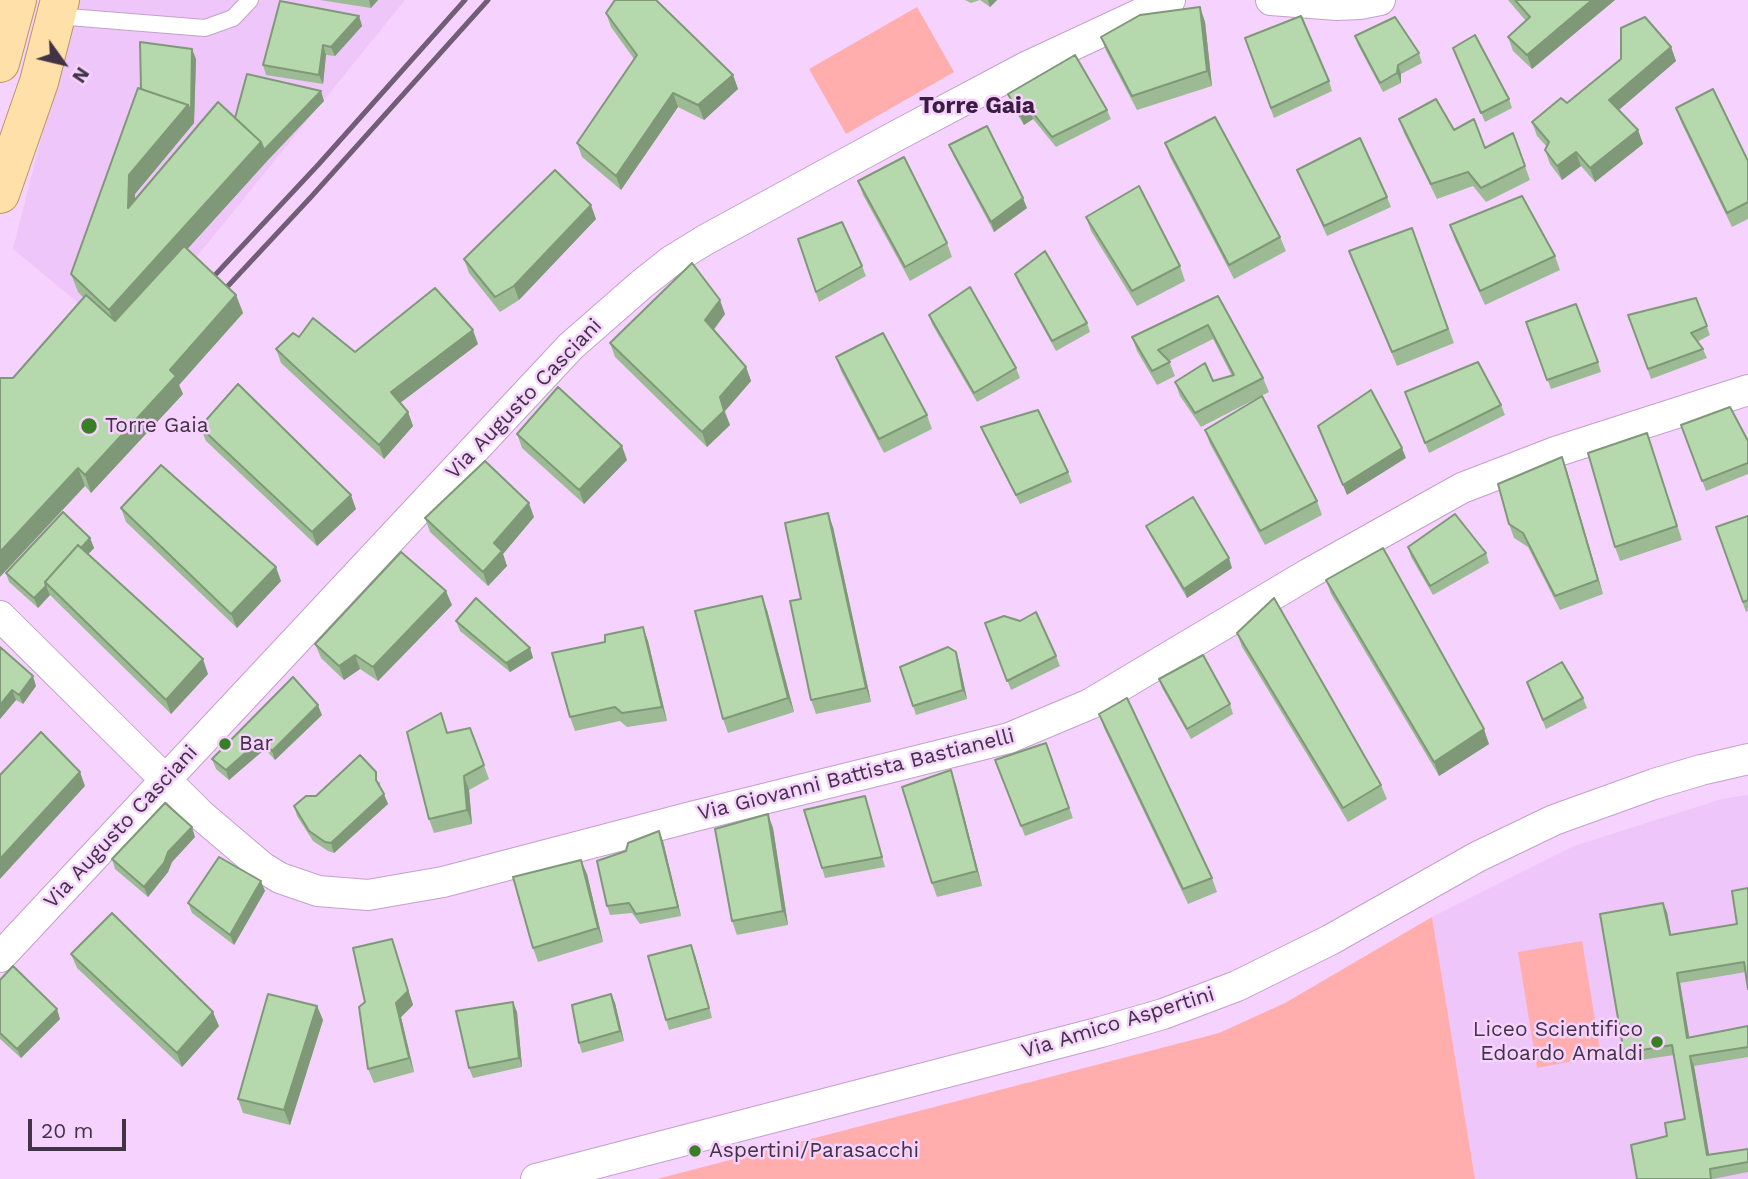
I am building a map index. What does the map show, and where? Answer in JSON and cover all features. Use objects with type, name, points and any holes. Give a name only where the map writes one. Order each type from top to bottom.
[{"type":"main road","points":[[0,63],[17,0]]},
{"type":"main road","points":[[0,194],[39,82],[58,8]]},
{"type":"street","name":"Via Augusto Casciani","points":[[0,957],[571,346],[671,261],[1028,66],[1170,0]]},
{"type":"street","points":[[1271,0],[1360,4],[1380,0]]},
{"type":"street","name":"Via Giovanni Battista Bastianelli","points":[[0,616],[202,816],[262,867],[280,878],[318,891],[368,895],[456,879],[1009,738],[1100,698],[1307,574],[1462,488],[1558,451],[1748,390]]},
{"type":"street","name":"Via Amico Aspertini","points":[[536,1179],[1163,1014],[1237,986],[1340,934],[1477,857],[1555,820],[1701,769],[1748,759]]},
{"type":"lane","points":[[58,8],[205,28],[233,18],[250,0]]},
{"type":"shaded area","points":[[76,0],[405,0],[190,265],[122,339],[13,249]]},
{"type":"shaded area","points":[[917,7],[954,72],[846,134],[809,69]]},
{"type":"shaded area","points":[[1748,795],[1748,1179],[1475,1179],[1432,917],[1574,846],[1722,799]]},
{"type":"shaded area","points":[[1432,917],[1475,1179],[657,1179],[1219,1033],[1285,1003]]},
{"type":"shaded area","points":[[1582,941],[1601,1056],[1537,1068],[1518,952]]},
{"type":"building","points":[[615,0],[656,0],[733,75],[698,105],[673,93],[616,176],[577,143],[637,55],[606,13]]},
{"type":"building","points":[[1515,0],[1592,0],[1527,55],[1508,37],[1530,17]]},
{"type":"building","points":[[280,1],[359,16],[331,47],[323,45],[319,75],[263,65]]},
{"type":"building","points":[[1200,7],[1207,71],[1132,96],[1101,37],[1140,15]]},
{"type":"building","points":[[1301,16],[1329,81],[1271,108],[1245,38]]},
{"type":"building","points":[[1395,17],[1419,53],[1398,65],[1397,73],[1380,83],[1355,36]]},
{"type":"building","points":[[1645,17],[1671,47],[1609,100],[1638,130],[1590,168],[1576,152],[1557,166],[1545,150],[1549,142],[1532,122],[1561,98],[1567,103],[1621,59],[1621,28]]},
{"type":"building","points":[[1475,35],[1509,99],[1481,113],[1453,48]]},
{"type":"building","points":[[140,42],[192,49],[191,114],[188,105],[141,89]]},
{"type":"building","points":[[1075,55],[1107,110],[1052,137],[1030,109],[1020,116],[1008,94]]},
{"type":"building","points":[[247,74],[321,91],[264,150],[261,142],[235,118]]},
{"type":"building","points":[[138,88],[188,105],[129,175],[128,208],[218,102],[261,142],[109,310],[71,274]]},
{"type":"building","points":[[1713,89],[1748,161],[1748,202],[1727,213],[1676,108]]},
{"type":"building","points":[[1436,99],[1454,130],[1474,119],[1485,148],[1513,133],[1525,166],[1481,188],[1468,172],[1431,184],[1399,119]]},
{"type":"building","points":[[1215,117],[1280,237],[1229,265],[1165,143]]},
{"type":"building","points":[[987,126],[1023,198],[991,222],[949,145]]},
{"type":"building","points":[[1360,138],[1387,197],[1324,226],[1297,170]]},
{"type":"building","points":[[904,157],[947,243],[905,267],[858,181]]},
{"type":"building","points":[[555,170],[591,205],[514,286],[495,297],[464,259]]},
{"type":"building","points":[[1139,186],[1180,266],[1132,291],[1086,217]]},
{"type":"building","points":[[1522,196],[1555,256],[1480,291],[1450,225]]},
{"type":"building","points":[[842,222],[862,266],[816,292],[798,239]]},
{"type":"building","points":[[1412,228],[1448,329],[1392,352],[1349,251]]},
{"type":"building","name":"Torre Gaia","points":[[184,246],[236,295],[170,370],[176,376],[85,475],[78,468],[0,552],[0,378],[13,378],[86,295],[115,321]]},
{"type":"building","points":[[1045,251],[1087,323],[1052,341],[1015,274]]},
{"type":"building","points":[[692,263],[720,300],[705,320],[746,367],[720,397],[724,411],[702,432],[610,343]]},
{"type":"building","points":[[970,287],[1016,368],[974,393],[929,315]]},
{"type":"building","points":[[435,288],[473,330],[391,392],[408,412],[379,445],[276,349],[293,333],[299,337],[313,318],[355,352]]},
{"type":"building","points":[[1218,296],[1263,378],[1195,413],[1175,382],[1205,363],[1213,381],[1234,375],[1208,325],[1158,350],[1170,362],[1152,371],[1132,337]]},
{"type":"building","points":[[1696,298],[1707,326],[1691,333],[1703,349],[1648,369],[1628,315]]},
{"type":"building","points":[[1576,304],[1598,362],[1547,380],[1526,322]]},
{"type":"building","points":[[883,333],[927,415],[879,439],[836,357]]},
{"type":"building","points":[[1478,362],[1501,405],[1425,443],[1405,392]]},
{"type":"building","points":[[238,384],[351,495],[312,532],[200,427]]},
{"type":"building","points":[[558,387],[622,446],[579,490],[517,434]]},
{"type":"building","points":[[1371,390],[1402,448],[1343,485],[1318,426]]},
{"type":"building","points":[[1262,396],[1317,501],[1260,531],[1205,430]]},
{"type":"building","points":[[1730,407],[1748,441],[1748,463],[1702,481],[1681,425]]},
{"type":"building","points":[[1038,410],[1068,472],[1016,495],[981,427]]},
{"type":"building","points":[[1647,433],[1677,526],[1615,547],[1588,453]]},
{"type":"building","points":[[1562,457],[1598,580],[1555,596],[1523,533],[1509,524],[1498,484]]},
{"type":"building","points":[[485,461],[529,503],[494,543],[502,551],[483,572],[425,518]]},
{"type":"building","points":[[161,465],[276,567],[231,614],[121,508]]},
{"type":"building","points":[[1193,497],[1229,558],[1184,589],[1146,526]]},
{"type":"building","points":[[63,512],[90,538],[81,548],[78,545],[34,598],[6,573]]},
{"type":"building","points":[[828,513],[866,688],[811,700],[790,601],[801,599],[785,523]]},
{"type":"building","points":[[1455,514],[1486,553],[1430,586],[1408,547]]},
{"type":"building","points":[[1748,516],[1748,600],[1743,602],[1716,527]]},
{"type":"building","points":[[78,545],[203,659],[166,700],[45,582]]},
{"type":"building","points":[[1383,548],[1484,729],[1434,762],[1326,580]]},
{"type":"building","points":[[401,552],[446,591],[373,667],[355,655],[339,666],[315,644]]},
{"type":"building","points":[[762,596],[788,698],[723,719],[695,611]]},
{"type":"building","points":[[476,598],[530,648],[506,663],[456,621]]},
{"type":"building","points":[[1274,598],[1381,785],[1343,808],[1237,633]]},
{"type":"building","points":[[1036,612],[1056,656],[1007,681],[985,623],[1004,616],[1020,621]]},
{"type":"building","points":[[643,627],[662,707],[622,713],[615,707],[570,717],[552,653],[605,642],[605,635]]},
{"type":"building","points":[[0,647],[33,676],[19,695],[12,690],[0,705]]},
{"type":"building","points":[[948,647],[956,652],[963,690],[913,706],[900,667]]},
{"type":"building","points":[[1203,655],[1230,704],[1187,729],[1159,679]]},
{"type":"building","points":[[1562,662],[1583,698],[1543,720],[1527,682]]},
{"type":"building","points":[[293,677],[318,705],[272,751],[261,739],[226,770],[212,759]]},
{"type":"building","points":[[1127,698],[1212,878],[1183,889],[1099,714]]},
{"type":"building","points":[[441,713],[447,733],[470,728],[484,765],[464,776],[467,810],[429,819],[407,732]]},
{"type":"building","points":[[41,732],[80,772],[0,859],[0,775]]},
{"type":"building","points":[[1046,743],[1069,808],[1021,826],[995,760]]},
{"type":"building","points":[[360,755],[376,772],[376,780],[384,794],[331,843],[325,842],[309,831],[294,806],[306,796],[316,796]]},
{"type":"building","points":[[951,770],[977,871],[932,883],[902,787]]},
{"type":"building","points":[[865,796],[882,857],[822,868],[804,810]]},
{"type":"building","points":[[165,803],[192,827],[168,852],[164,863],[144,887],[112,859]]},
{"type":"building","points":[[768,814],[783,911],[732,921],[715,829]]},
{"type":"building","points":[[659,831],[678,907],[636,914],[629,903],[607,906],[597,861],[626,851],[628,843]]},
{"type":"building","points":[[219,857],[261,881],[230,935],[188,903]]},
{"type":"building","points":[[581,860],[598,928],[533,948],[513,877]]},
{"type":"building","name":"Liceo Scientifico Edoardo Amaldi","points":[[1748,888],[1748,989],[1744,962],[1677,973],[1687,1038],[1748,1026],[1748,1047],[1690,1056],[1707,1155],[1748,1149],[1748,1162],[1710,1169],[1711,1179],[1637,1179],[1631,1145],[1667,1136],[1665,1123],[1685,1119],[1672,1045],[1624,1053],[1600,914],[1663,903],[1670,935],[1737,924],[1732,891]]},
{"type":"building","points":[[112,913],[213,1012],[177,1053],[71,954]]},
{"type":"building","points":[[392,939],[408,991],[396,1003],[409,1058],[368,1069],[359,1007],[365,1002],[353,948]]},
{"type":"building","points":[[691,945],[709,1008],[666,1020],[648,956]]},
{"type":"building","points":[[13,966],[57,1009],[17,1049],[0,1033],[0,980]]},
{"type":"building","points":[[268,994],[317,1006],[284,1110],[238,1099]]},
{"type":"building","points":[[611,994],[620,1031],[579,1043],[572,1005]]},
{"type":"building","points":[[513,1002],[519,1058],[469,1068],[456,1011]]},
{"type":"railway","points":[[216,274],[318,165],[465,0]]},
{"type":"railway","points":[[227,287],[488,0]]},
{"type":"place","name":"Torre Gaia","points":[[89,426]]},
{"type":"place","name":"Bar","points":[[225,744]]},
{"type":"place","name":"Liceo Scientifico Edoardo Amaldi","points":[[1657,1042]]},
{"type":"place","name":"Aspertini/Parasacchi","points":[[695,1151]]},
{"type":"district","name":"Torre Gaia","points":[[977,106]]}]
